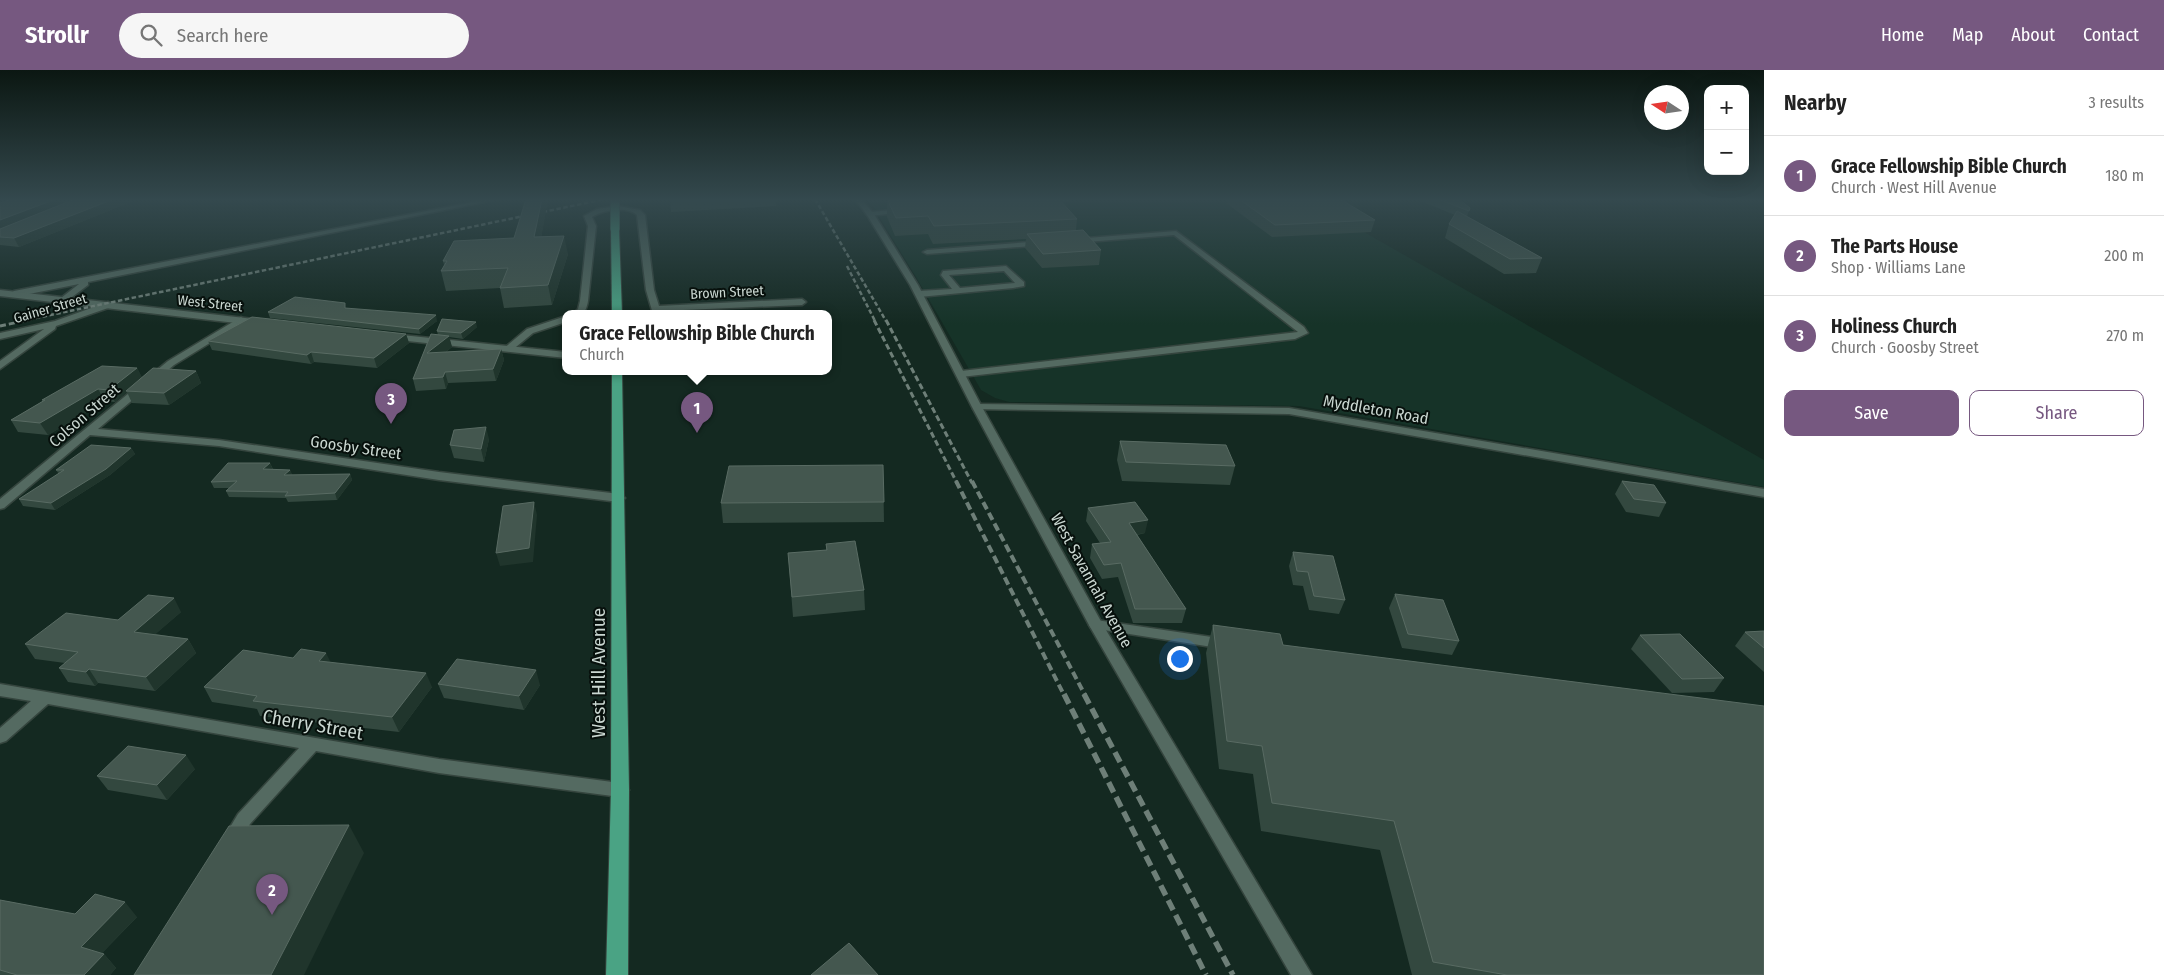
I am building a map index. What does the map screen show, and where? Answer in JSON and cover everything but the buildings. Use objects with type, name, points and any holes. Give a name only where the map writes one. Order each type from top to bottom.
[{"type":"highway","points":[[615,241],[617,310]]},
{"type":"highway","name":"West Hill Avenue","points":[[616,975],[620,790],[617,375]]},
{"type":"street","points":[[14,294],[279,241]]},
{"type":"street","points":[[582,310],[590,241]]},
{"type":"street","points":[[645,241],[655,310]]},
{"type":"street","name":"West Savannah Avenue","points":[[887,241],[919,294],[977,407],[1096,625],[1302,975]]},
{"type":"street","points":[[1062,242],[1073,241]]},
{"type":"street","points":[[961,374],[1295,336],[1303,333],[1294,323],[1186,241]]},
{"type":"street","points":[[927,252],[1053,242]]},
{"type":"street","points":[[919,294],[958,291],[1013,286],[1020,284],[1006,268],[946,273],[945,275],[958,291]]},
{"type":"street","points":[[64,300],[78,287],[100,277]]},
{"type":"street","name":"West Street","points":[[0,293],[270,324]]},
{"type":"street","name":"Brown Street","points":[[684,310],[802,302]]},
{"type":"street","name":"Gainer Street","points":[[0,336],[58,323],[108,305]]},
{"type":"street","name":"Colson Street","points":[[0,505],[170,363],[241,320]]},
{"type":"street","points":[[508,349],[530,331],[562,320]]},
{"type":"street","points":[[0,366],[58,323]]},
{"type":"street","points":[[385,337],[562,355]]},
{"type":"street","name":"Myddleton Road","points":[[977,407],[1290,412],[1764,493]]},
{"type":"street","name":"Goosby Street","points":[[88,432],[219,443],[439,476],[619,498]]},
{"type":"street","points":[[1096,625],[1243,646]]},
{"type":"street","name":"Cherry Street","points":[[0,690],[439,766],[620,790]]},
{"type":"street","points":[[0,737],[45,698]]},
{"type":"street","points":[[224,852],[244,819],[313,744]]},
{"type":"shaded area","points":[[894,241],[1380,241],[1764,460],[1764,487],[1299,406],[1009,402],[995,398],[981,390]]},
{"type":"railway","points":[[22,321],[403,241]]},
{"type":"railway","points":[[840,241],[886,321]]},
{"type":"railway","points":[[847,266],[875,321]]},
{"type":"railway","points":[[0,326],[28,320]]},
{"type":"railway","points":[[874,320],[957,483]]},
{"type":"railway","points":[[886,320],[972,483]]},
{"type":"railway","points":[[956,481],[1064,695]]},
{"type":"railway","points":[[972,481],[1085,695]]},
{"type":"railway","points":[[1064,694],[1206,975]]},
{"type":"railway","points":[[1084,694],[1233,975]]},
{"type":"place","name":"Holiness Church","points":[[391,424]]},
{"type":"place","name":"Grace Fellowship Bible Church","points":[[697,433]]},
{"type":"place","name":"The Parts House","points":[[272,915]]}]
